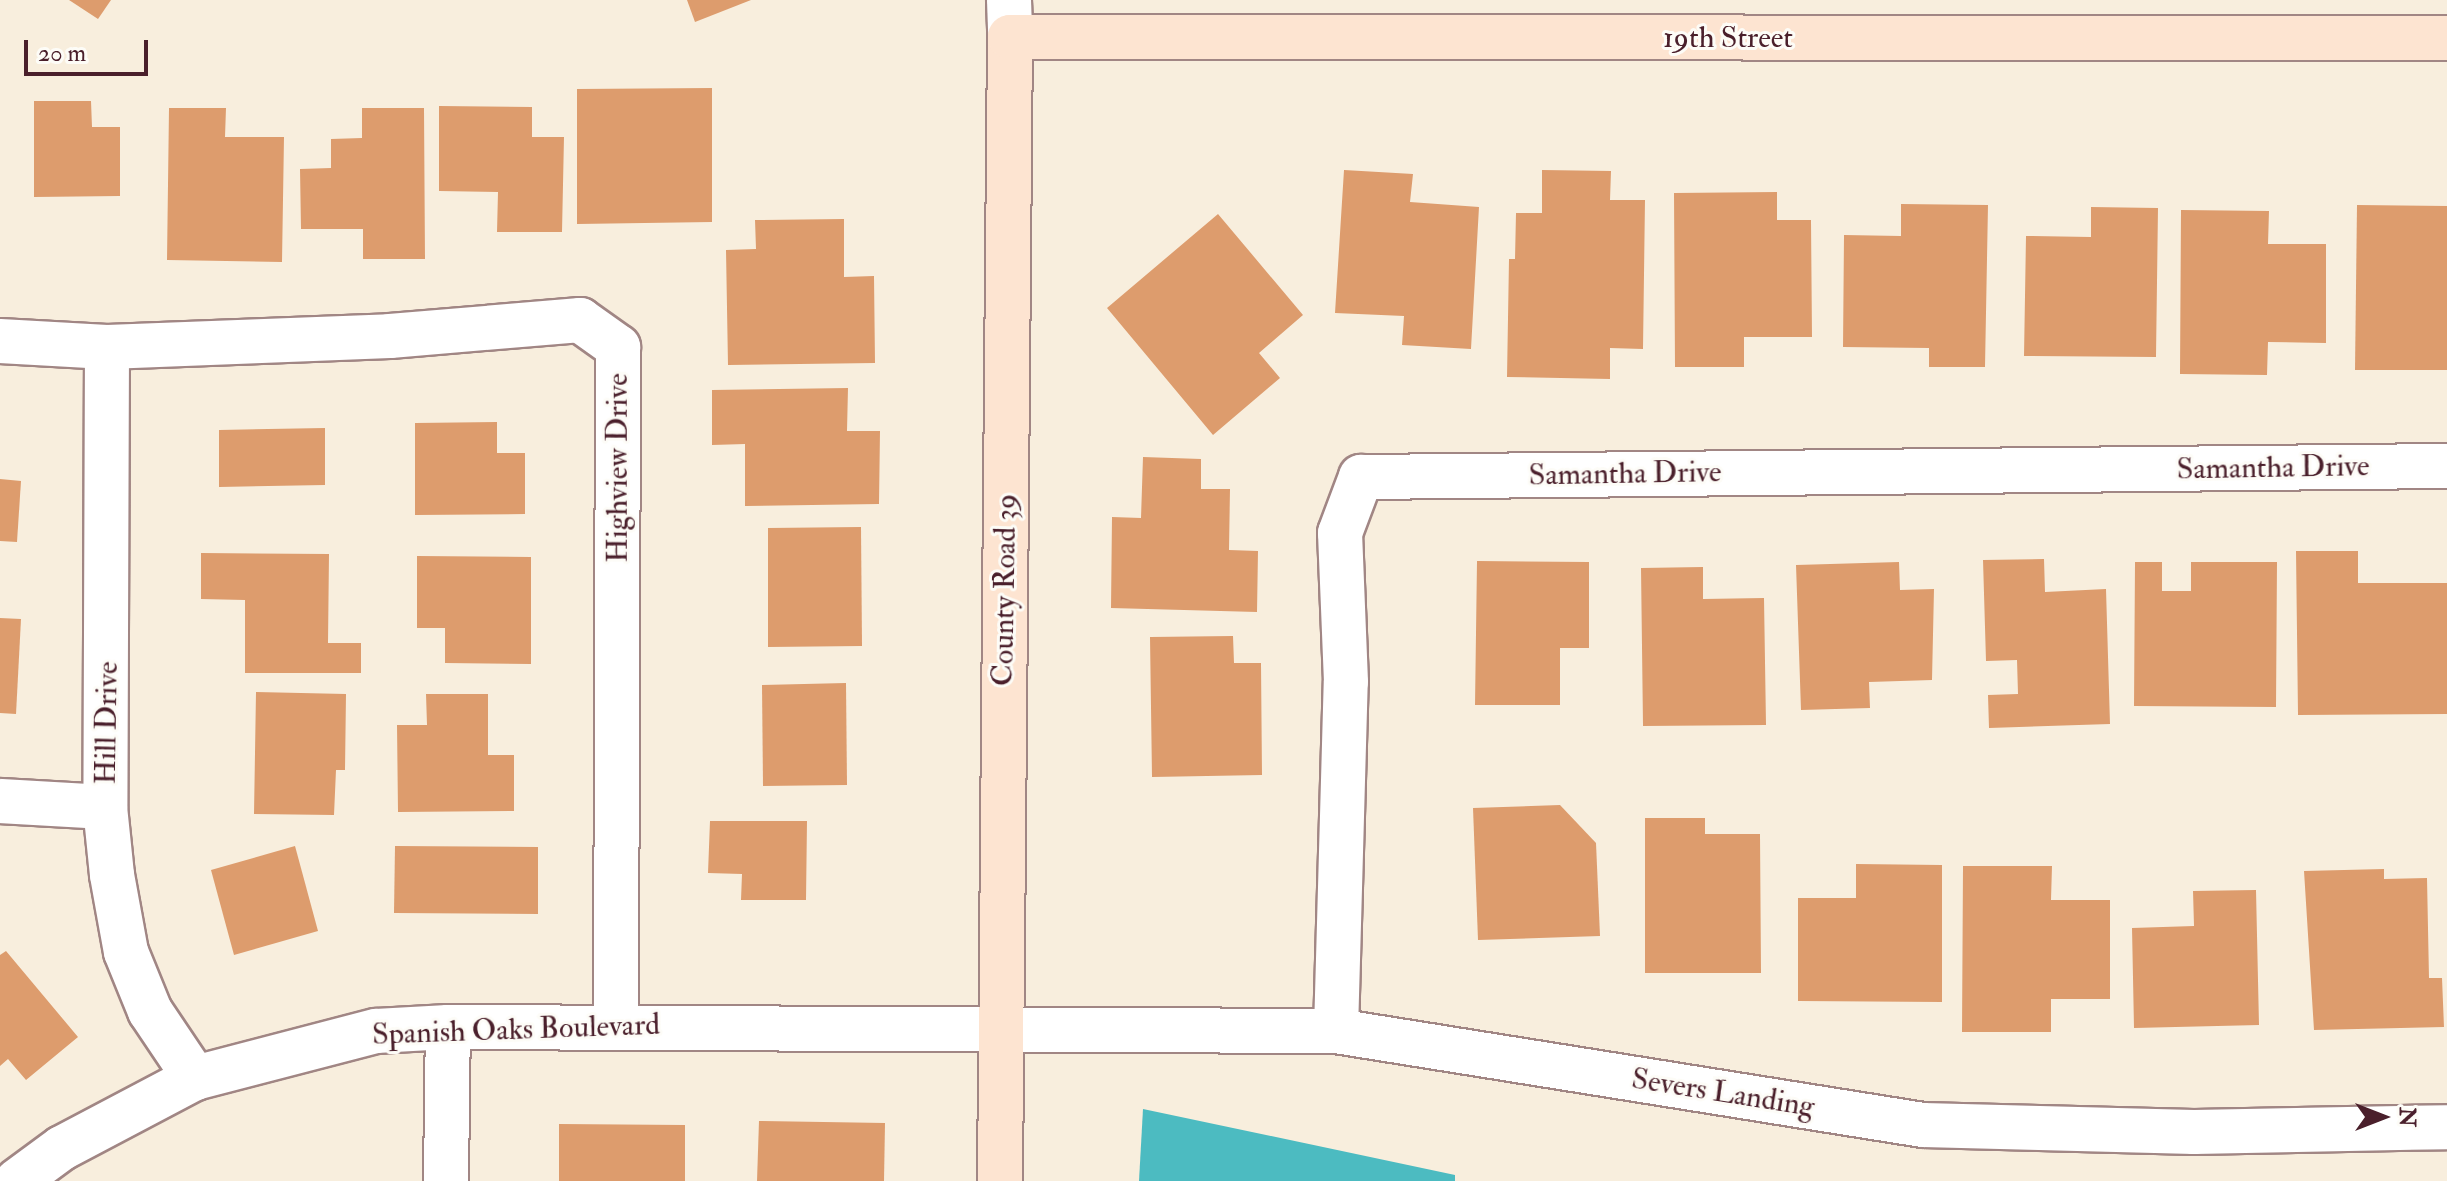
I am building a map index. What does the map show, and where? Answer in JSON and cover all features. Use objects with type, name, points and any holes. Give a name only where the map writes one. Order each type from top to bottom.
[{"type":"street","name":"19th Street","points":[[1009,18],[2447,38]]},
{"type":"street","name":"County Road 39","points":[[1000,1181],[1009,18]]},
{"type":"street","name":"Highview Drive","points":[[0,341],[107,347],[390,336],[580,320],[618,347],[616,1024]]},
{"type":"street","name":"Hill Drive","points":[[107,347],[105,807],[126,952],[150,1011],[195,1078]]},
{"type":"street","name":"Samantha Drive","points":[[1336,1031],[1346,682],[1340,533],[1361,477],[2447,466]]},
{"type":"street","points":[[0,801],[105,807]]},
{"type":"street","name":"Spanish Oaks Boulevard","points":[[17,1181],[62,1148],[195,1078],[376,1031],[616,1024],[1001,1026]]},
{"type":"street","name":"Severs Landing","points":[[1001,1026],[1336,1031],[1923,1125],[2194,1132],[2447,1127]]},
{"type":"street","points":[[446,1181],[448,1027]]},
{"type":"water","points":[[1143,1109],[1455,1175],[1455,1181],[1139,1181]]},
{"type":"building","points":[[69,0],[111,0],[98,19]]},
{"type":"building","points":[[687,0],[751,0],[695,22]]},
{"type":"building","points":[[712,88],[712,222],[577,224],[577,89]]},
{"type":"building","points":[[34,101],[91,101],[92,127],[120,127],[120,196],[34,197]]},
{"type":"building","points":[[439,106],[532,107],[532,137],[564,137],[562,232],[497,232],[498,192],[439,191]]},
{"type":"building","points":[[169,108],[226,108],[225,137],[284,137],[282,262],[167,260]]},
{"type":"building","points":[[362,108],[424,108],[425,259],[363,259],[363,229],[301,229],[300,169],[331,168],[331,139],[362,138]]},
{"type":"building","points":[[1344,170],[1413,174],[1410,202],[1479,207],[1471,349],[1402,345],[1404,316],[1335,313]]},
{"type":"building","points":[[1542,170],[1611,171],[1610,200],[1645,200],[1643,349],[1610,348],[1610,379],[1507,377],[1509,259],[1515,259],[1516,213],[1542,213]]},
{"type":"building","points":[[1777,192],[1777,220],[1811,220],[1812,337],[1744,337],[1744,367],[1675,367],[1674,193]]},
{"type":"building","points":[[1901,204],[1988,205],[1985,367],[1929,367],[1929,348],[1843,347],[1844,235],[1901,236]]},
{"type":"building","points":[[2357,205],[2447,206],[2447,370],[2355,370]]},
{"type":"building","points":[[2091,207],[2158,208],[2156,357],[2024,356],[2026,236],[2091,237]]},
{"type":"building","points":[[2181,210],[2269,211],[2268,244],[2326,244],[2326,343],[2268,342],[2267,375],[2180,374]]},
{"type":"building","points":[[1218,214],[1303,315],[1259,353],[1280,378],[1213,435],[1107,308]]},
{"type":"building","points":[[844,219],[844,277],[874,276],[875,363],[728,365],[726,250],[756,249],[755,220]]},
{"type":"building","points":[[848,388],[847,431],[880,431],[879,504],[745,506],[745,444],[712,445],[712,390]]},
{"type":"building","points":[[497,422],[497,453],[525,453],[525,514],[415,515],[415,423]]},
{"type":"building","points":[[325,428],[325,485],[219,487],[219,430]]},
{"type":"building","points":[[1143,457],[1201,459],[1201,489],[1230,489],[1229,550],[1258,551],[1257,612],[1111,608],[1112,517],[1141,518]]},
{"type":"building","points":[[0,479],[21,481],[17,542],[0,541]]},
{"type":"building","points":[[861,527],[862,646],[768,647],[768,528]]},
{"type":"building","points":[[2296,551],[2358,551],[2358,583],[2447,583],[2447,714],[2298,715]]},
{"type":"building","points":[[201,553],[329,554],[328,643],[361,643],[361,673],[245,673],[245,600],[201,599]]},
{"type":"building","points":[[417,556],[531,557],[531,664],[445,663],[445,628],[417,628]]},
{"type":"building","points":[[2044,559],[2045,592],[2106,589],[2110,724],[1989,728],[1988,695],[2018,694],[2017,660],[1986,661],[1983,560]]},
{"type":"building","points":[[1477,561],[1589,562],[1589,648],[1560,648],[1560,705],[1475,705]]},
{"type":"building","points":[[1899,562],[1900,590],[1934,589],[1932,680],[1869,682],[1870,708],[1801,710],[1796,565]]},
{"type":"building","points":[[2135,562],[2162,562],[2162,591],[2191,591],[2191,562],[2277,562],[2276,707],[2134,706]]},
{"type":"building","points":[[1703,567],[1703,599],[1764,598],[1766,725],[1643,726],[1641,568]]},
{"type":"building","points":[[0,618],[21,619],[16,714],[0,713]]},
{"type":"building","points":[[1233,636],[1234,663],[1261,663],[1262,775],[1152,777],[1150,637]]},
{"type":"building","points":[[846,683],[847,785],[763,786],[762,685]]},
{"type":"building","points":[[256,692],[346,694],[345,770],[336,770],[334,815],[254,814]]},
{"type":"building","points":[[426,694],[488,694],[488,755],[514,755],[514,811],[398,812],[397,725],[427,725]]},
{"type":"building","points":[[1560,805],[1596,843],[1600,936],[1478,940],[1473,808]]},
{"type":"building","points":[[1645,818],[1705,818],[1705,834],[1760,834],[1761,973],[1645,973]]},
{"type":"building","points":[[710,821],[807,821],[806,900],[741,900],[742,874],[708,873]]},
{"type":"building","points":[[295,846],[318,931],[234,955],[211,870]]},
{"type":"building","points":[[395,846],[538,847],[538,914],[394,913]]},
{"type":"building","points":[[1856,864],[1942,865],[1942,1002],[1798,1001],[1798,898],[1856,898]]},
{"type":"building","points":[[1963,866],[2052,866],[2051,900],[2110,900],[2110,999],[2051,999],[2051,1032],[1962,1032]]},
{"type":"building","points":[[2384,869],[2384,879],[2427,878],[2429,978],[2442,978],[2444,1027],[2314,1030],[2304,871]]},
{"type":"building","points":[[2256,890],[2259,1025],[2134,1028],[2132,928],[2194,926],[2193,891]]},
{"type":"building","points":[[6,951],[78,1037],[26,1080],[8,1059],[0,1066],[0,955]]},
{"type":"building","points":[[759,1121],[885,1123],[884,1181],[757,1181]]},
{"type":"building","points":[[559,1124],[685,1125],[685,1181],[559,1181]]}]
